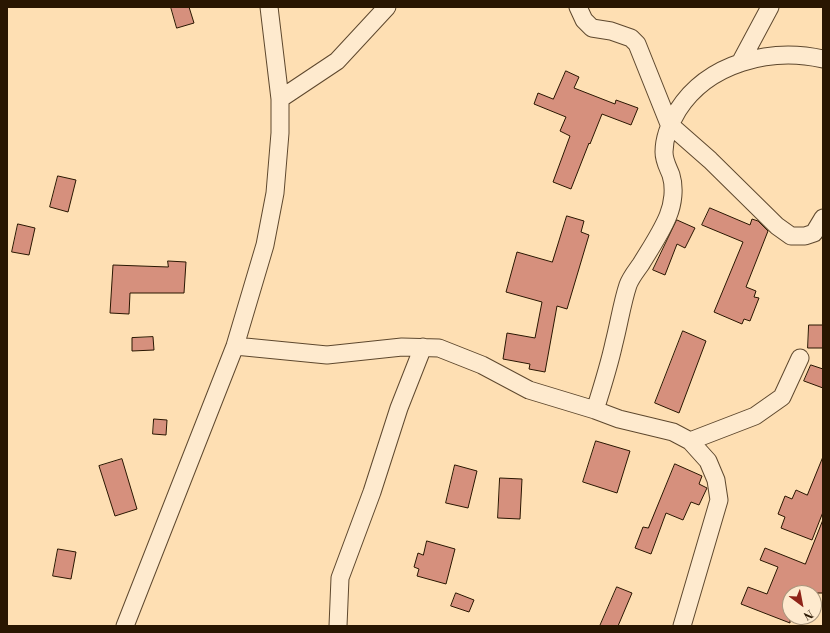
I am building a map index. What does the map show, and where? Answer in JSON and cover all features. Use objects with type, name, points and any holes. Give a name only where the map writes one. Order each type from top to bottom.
[{"type":"street","points":[[125,626],[235,346],[265,245],[275,192],[280,133],[280,99],[269,7]]},
{"type":"street","points":[[280,99],[337,61],[388,7]]},
{"type":"street","points":[[578,7],[584,20],[592,28],[611,31],[631,38],[637,44],[669,124],[710,160],[777,226],[791,236],[805,236],[814,233],[823,218]]},
{"type":"street","points":[[740,63],[770,7]]},
{"type":"street","points":[[595,410],[610,361],[629,283],[668,216],[672,202],[673,185],[664,152],[669,124],[697,86],[726,68],[760,58],[790,56],[823,59]]},
{"type":"street","points":[[235,346],[327,355],[402,347],[439,348],[462,355],[529,390],[595,410],[619,420],[674,432],[690,441],[708,461],[716,480],[719,500],[682,626]]},
{"type":"street","points":[[338,626],[340,578],[372,492],[396,416],[424,347]]},
{"type":"street","points":[[690,441],[754,416],[782,396],[800,358]]},
{"type":"building","points":[[171,7],[189,7],[194,23],[177,28]]},
{"type":"building","points":[[566,71],[579,77],[574,88],[615,104],[616,100],[638,108],[631,125],[602,114],[571,189],[553,182],[570,136],[560,131],[566,117],[534,104],[538,93],[553,99]]},
{"type":"building","points":[[58,176],[76,180],[68,212],[50,207]]},
{"type":"building","points":[[710,208],[750,225],[752,219],[758,221],[768,231],[746,287],[756,291],[754,297],[759,298],[750,321],[744,319],[742,324],[714,312],[743,242],[702,225]]},
{"type":"building","points":[[567,216],[584,221],[581,232],[589,235],[567,309],[557,306],[545,372],[529,369],[530,364],[503,359],[507,333],[535,338],[542,302],[506,292],[517,252],[552,262]]},
{"type":"building","points":[[677,220],[695,228],[685,248],[677,244],[665,275],[653,270]]},
{"type":"building","points":[[18,224],[35,228],[29,255],[12,252]]},
{"type":"building","points":[[168,261],[186,262],[184,293],[130,293],[129,314],[110,313],[113,265],[168,267]]},
{"type":"building","points":[[809,325],[823,325],[823,348],[808,348]]},
{"type":"building","points":[[683,331],[706,341],[679,413],[655,403]]},
{"type":"building","points":[[153,337],[154,350],[132,351],[132,338]]},
{"type":"building","points":[[811,365],[823,369],[823,388],[804,381]]},
{"type":"building","points":[[154,419],[167,420],[166,435],[153,434]]},
{"type":"building","points":[[596,441],[630,451],[617,493],[583,482]]},
{"type":"building","points":[[823,457],[823,512],[812,540],[781,528],[785,517],[778,514],[785,496],[792,499],[796,490],[807,495]]},
{"type":"building","points":[[122,459],[137,509],[115,516],[99,466]]},
{"type":"building","points":[[675,464],[702,476],[699,484],[707,488],[699,505],[691,502],[683,520],[666,513],[651,554],[635,548],[643,527],[648,528]]},
{"type":"building","points":[[455,465],[477,471],[468,508],[446,503]]},
{"type":"building","points":[[500,478],[522,479],[520,519],[498,518]]},
{"type":"building","points":[[823,520],[823,593],[822,585],[782,585],[782,620],[741,604],[748,587],[767,594],[778,567],[760,560],[765,548],[805,564]]},
{"type":"building","points":[[427,541],[455,549],[446,584],[417,576],[419,569],[414,567],[418,553],[423,555]]},
{"type":"building","points":[[58,549],[76,552],[71,579],[53,576]]},
{"type":"building","points":[[617,587],[632,593],[618,626],[600,626]]},
{"type":"building","points":[[456,593],[474,600],[469,612],[451,606]]}]
